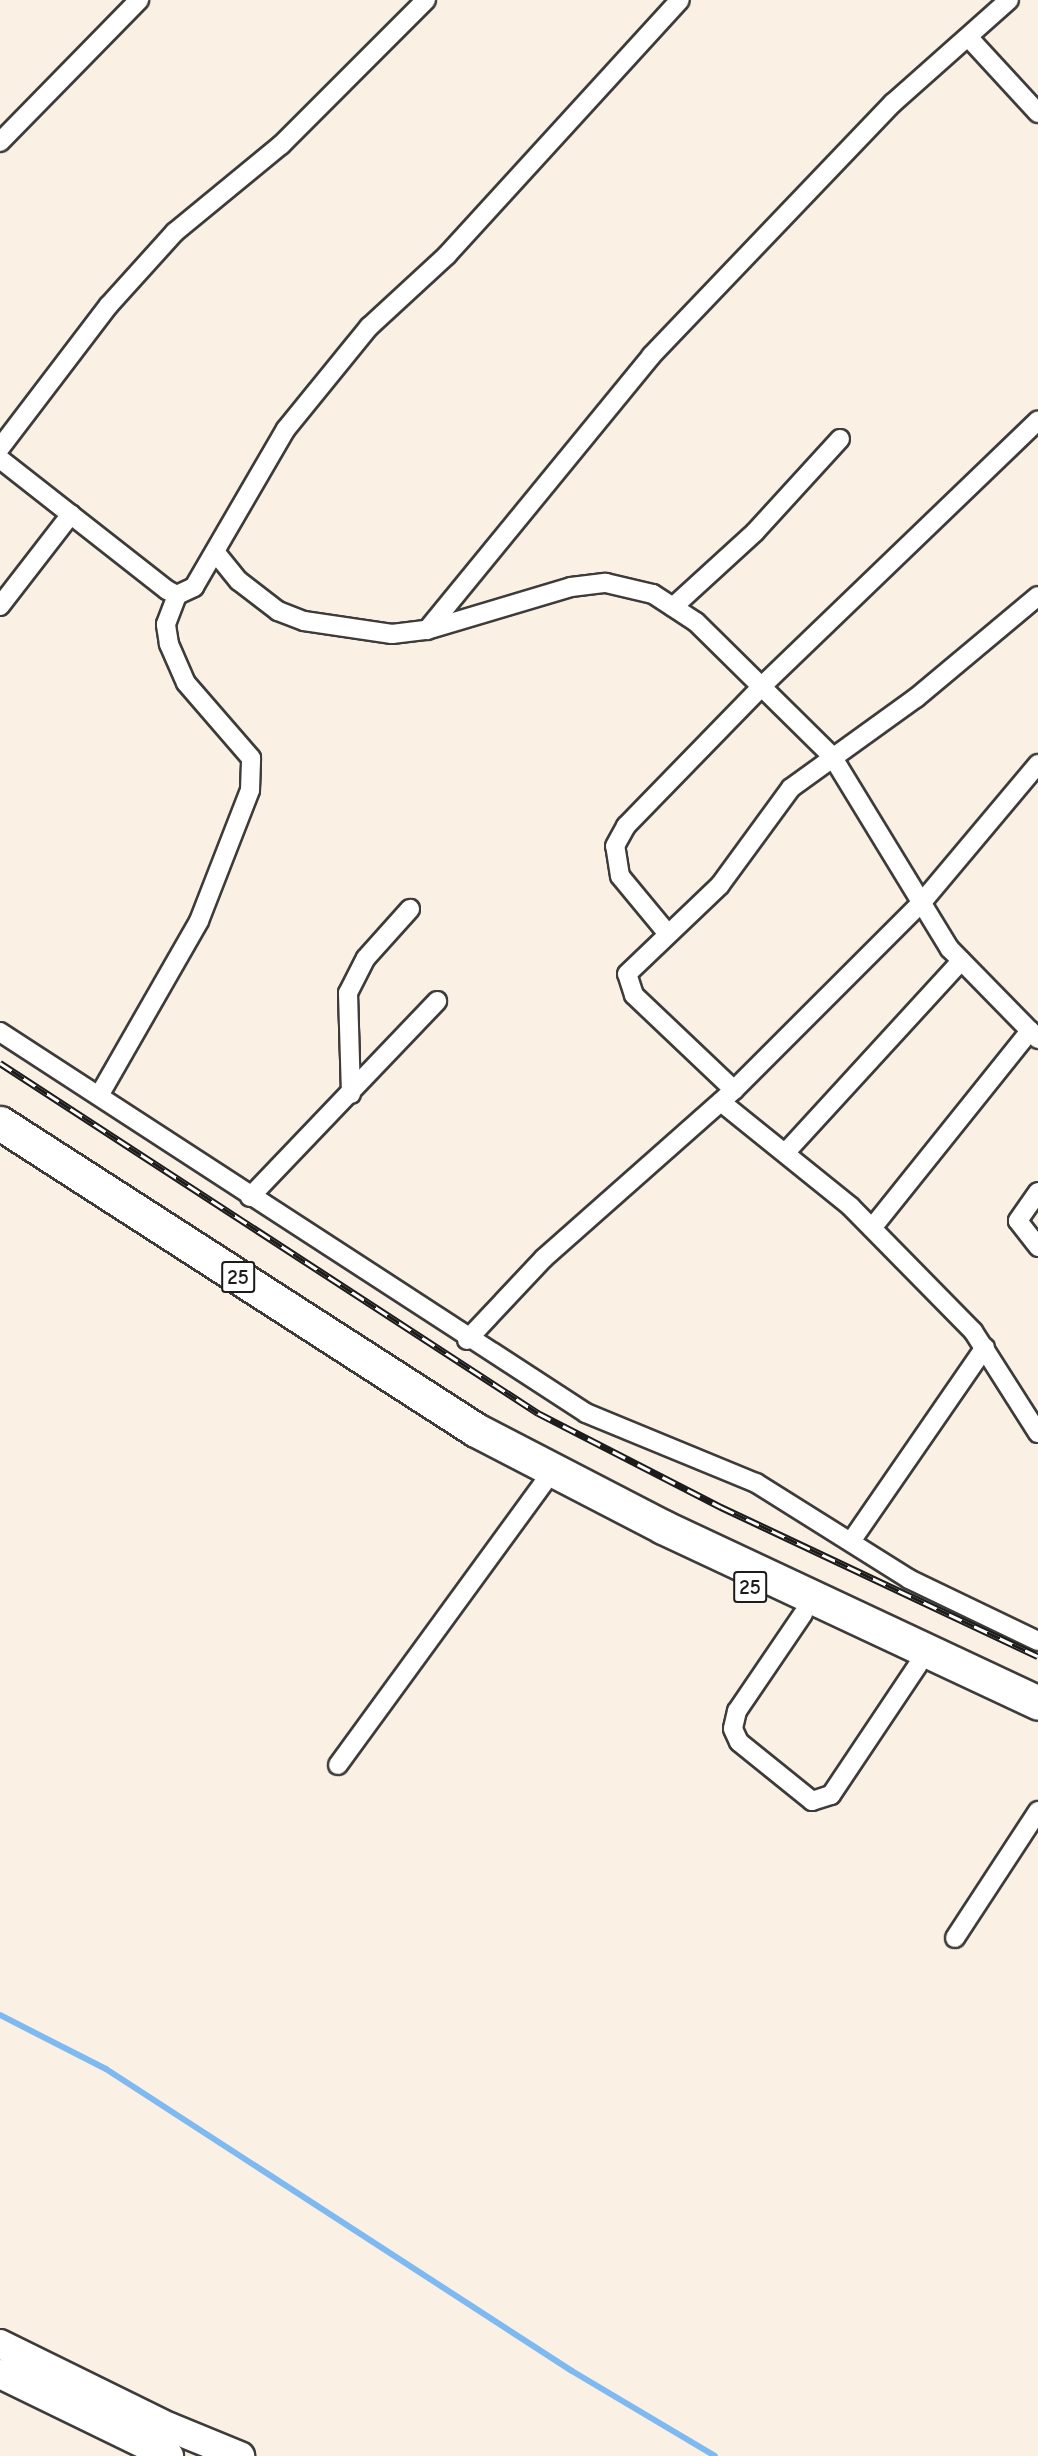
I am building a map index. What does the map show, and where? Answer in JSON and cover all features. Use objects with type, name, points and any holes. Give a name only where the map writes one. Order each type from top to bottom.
[{"type":"highway","name":"25","points":[[0,1123],[476,1430],[663,1527],[1038,1703]]},
{"type":"highway","name":"25","points":[[476,1430],[496,1455],[544,1483],[803,1614],[1038,1721]]},
{"type":"main road","points":[[0,2344],[169,2427],[240,2456]]},
{"type":"main road","points":[[0,2374],[169,2456]]},
{"type":"street","points":[[0,142],[139,0]]},
{"type":"street","points":[[0,448],[109,305],[175,232],[282,145],[426,0]]},
{"type":"street","points":[[100,1094],[199,921],[250,790],[251,758],[186,683],[169,644],[166,624],[177,595],[194,588],[286,429],[369,327],[447,255],[681,0]]},
{"type":"street","points":[[427,630],[651,356],[893,103],[969,38],[1009,0]]},
{"type":"street","points":[[969,38],[1038,113]]},
{"type":"street","points":[[668,934],[620,876],[615,846],[637,813],[762,686],[1038,420]]},
{"type":"street","points":[[673,607],[755,532],[840,439]]},
{"type":"street","points":[[0,459],[177,595]]},
{"type":"street","points":[[0,606],[71,514]]},
{"type":"street","points":[[216,553],[261,601],[286,614],[392,634],[427,630],[572,587],[606,583],[653,594],[696,622],[832,756],[961,961],[1035,1034],[872,1228]]},
{"type":"street","points":[[1038,596],[916,698],[832,756],[791,788],[720,885],[631,968],[629,987],[727,1096],[872,1228],[985,1347],[1038,1433]]},
{"type":"street","points":[[467,1340],[544,1258],[727,1096],[923,901],[1038,764]]},
{"type":"street","points":[[351,1094],[348,993],[366,958],[410,909]]},
{"type":"street","points":[[787,1151],[961,961]]},
{"type":"street","points":[[250,1197],[351,1094],[437,1001]]},
{"type":"street","points":[[0,1032],[100,1094],[250,1197],[467,1340],[586,1413],[756,1483],[969,1612],[1038,1641]]},
{"type":"street","points":[[1038,1192],[1018,1221],[1038,1246]]},
{"type":"street","points":[[852,1540],[985,1347]]},
{"type":"street","points":[[338,1765],[544,1483]]},
{"type":"street","points":[[803,1614],[737,1711],[733,1729],[739,1742],[812,1801],[831,1795],[918,1665]]},
{"type":"street","points":[[955,1938],[1038,1811]]},
{"type":"waterway","points":[[0,2015],[106,2069],[572,2371],[715,2456]]},
{"type":"railway","points":[[0,1063],[538,1413],[721,1507],[1038,1656]]}]
